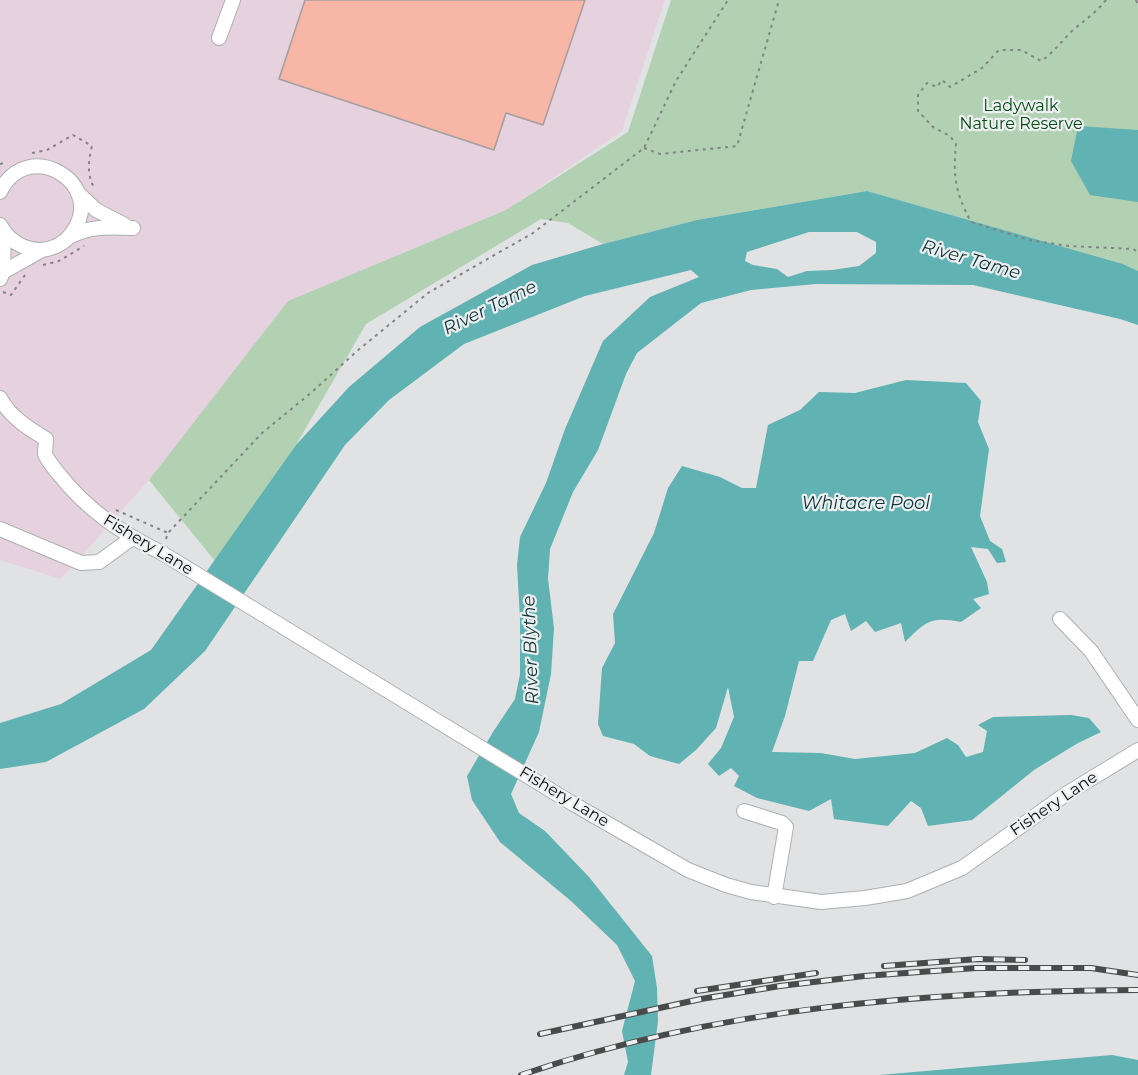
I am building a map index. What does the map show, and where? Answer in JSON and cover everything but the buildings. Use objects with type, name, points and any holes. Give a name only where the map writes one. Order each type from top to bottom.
[{"type":"street","points":[[219,38],[233,0]]},
{"type":"street","points":[[0,192],[6,176],[27,168],[45,166],[60,171],[66,176],[78,193],[96,210],[133,228],[82,230],[61,243],[42,250],[1,275]]},
{"type":"street","points":[[69,237],[76,228],[80,216],[78,193]]},
{"type":"street","points":[[2,228],[20,246],[42,250]]},
{"type":"street","points":[[1,275],[2,228]]},
{"type":"street","name":"Fishery Lane","points":[[0,398],[5,407],[25,426],[46,439],[45,455],[73,492],[101,518],[570,802],[688,870],[726,885],[774,897],[821,902],[906,891],[962,868],[1066,794],[1138,750]]},
{"type":"street","points":[[0,529],[81,563],[99,562],[132,538]]},
{"type":"street","points":[[1060,619],[1091,651],[1138,720]]},
{"type":"street","points":[[744,811],[782,823],[786,827],[774,897]]},
{"type":"path","points":[[111,508],[168,533],[262,434],[428,293],[533,233],[644,148],[676,81],[728,0]]},
{"type":"path","points":[[644,148],[660,153],[737,146],[779,0]]},
{"type":"path","points":[[1106,0],[1041,61],[1021,50],[999,50],[982,68],[950,87],[942,80],[937,87],[927,83],[918,95],[918,111],[933,127],[950,136],[956,144],[954,178],[959,201],[971,222],[1029,240],[1069,246],[1133,249],[1138,252]]},
{"type":"path","points":[[1136,0],[1138,5]]},
{"type":"path","points":[[25,155],[46,150],[73,135],[81,139],[92,146],[87,164],[89,177],[97,195]]},
{"type":"path","points":[[0,164],[10,161]]},
{"type":"path","points":[[0,291],[11,295]]},
{"type":"shaded area","points":[[0,0],[665,0],[622,131],[506,210],[288,301],[149,480],[61,579],[0,560]]},
{"type":"green space","name":"Ladywalk Nature Reserve","points":[[671,0],[1138,0],[1138,271],[1123,264],[867,191],[697,220],[603,244],[568,223],[541,219],[366,324],[296,445],[215,561],[149,480],[288,301],[506,210],[628,132]]},
{"type":"water","points":[[1078,126],[1138,130],[1138,202],[1090,195],[1071,161]]},
{"type":"water","points":[[867,191],[1123,264],[1138,271],[1138,325],[973,285],[816,284],[751,290],[701,303],[637,353],[626,374],[598,450],[573,492],[550,549],[548,579],[554,628],[551,674],[539,732],[511,794],[519,813],[545,831],[589,877],[652,956],[657,988],[658,1021],[651,1075],[624,1075],[628,1062],[622,1031],[635,981],[617,945],[571,901],[500,842],[472,800],[467,776],[515,699],[520,674],[517,565],[520,537],[546,483],[565,429],[603,341],[650,297],[699,277],[691,270],[585,296],[464,344],[389,400],[345,445],[205,651],[144,709],[46,762],[0,769],[0,723],[61,704],[151,650],[296,445],[349,387],[420,327],[532,265],[697,220]],"holes":[[[809,232],[857,232],[876,242],[876,253],[859,266],[807,271],[788,277],[777,269],[753,265],[745,261],[747,252]]]},
{"type":"water","name":"Whitacre Pool","points":[[906,380],[966,383],[981,401],[978,422],[989,449],[980,516],[990,541],[1002,549],[1006,562],[997,563],[988,549],[971,547],[987,582],[989,594],[973,599],[981,608],[961,622],[936,620],[930,622],[918,629],[905,642],[901,623],[875,632],[866,621],[851,631],[845,614],[831,620],[813,661],[799,661],[785,716],[772,752],[821,753],[855,759],[915,753],[947,738],[958,745],[966,757],[983,752],[987,731],[978,725],[993,717],[1071,715],[1089,718],[1101,732],[1034,770],[972,820],[928,826],[921,808],[911,801],[888,826],[834,819],[831,799],[809,811],[757,798],[734,786],[739,776],[731,768],[719,776],[708,764],[721,748],[734,717],[728,687],[716,728],[696,750],[679,764],[650,756],[634,744],[603,736],[598,724],[602,668],[615,643],[613,614],[654,533],[668,488],[682,466],[720,477],[742,488],[756,488],[768,425],[800,410],[819,392],[855,393]]},
{"type":"water","points":[[1112,1055],[1138,1060],[1138,1075],[879,1075]]},
{"type":"railway","points":[[884,966],[978,959],[1025,960]]},
{"type":"railway","points":[[540,1034],[701,999],[780,986],[864,976],[976,968],[1091,968],[1138,975]]},
{"type":"railway","points":[[697,991],[816,973]]},
{"type":"railway","points":[[521,1075],[596,1052],[672,1033],[748,1018],[826,1007],[982,994],[1138,990]]},
{"type":"water label","name":"River Tame","points":[[971,260]]},
{"type":"water label","name":"River Tame","points":[[490,308]]},
{"type":"water label","name":"River Blythe","points":[[531,650]]}]
